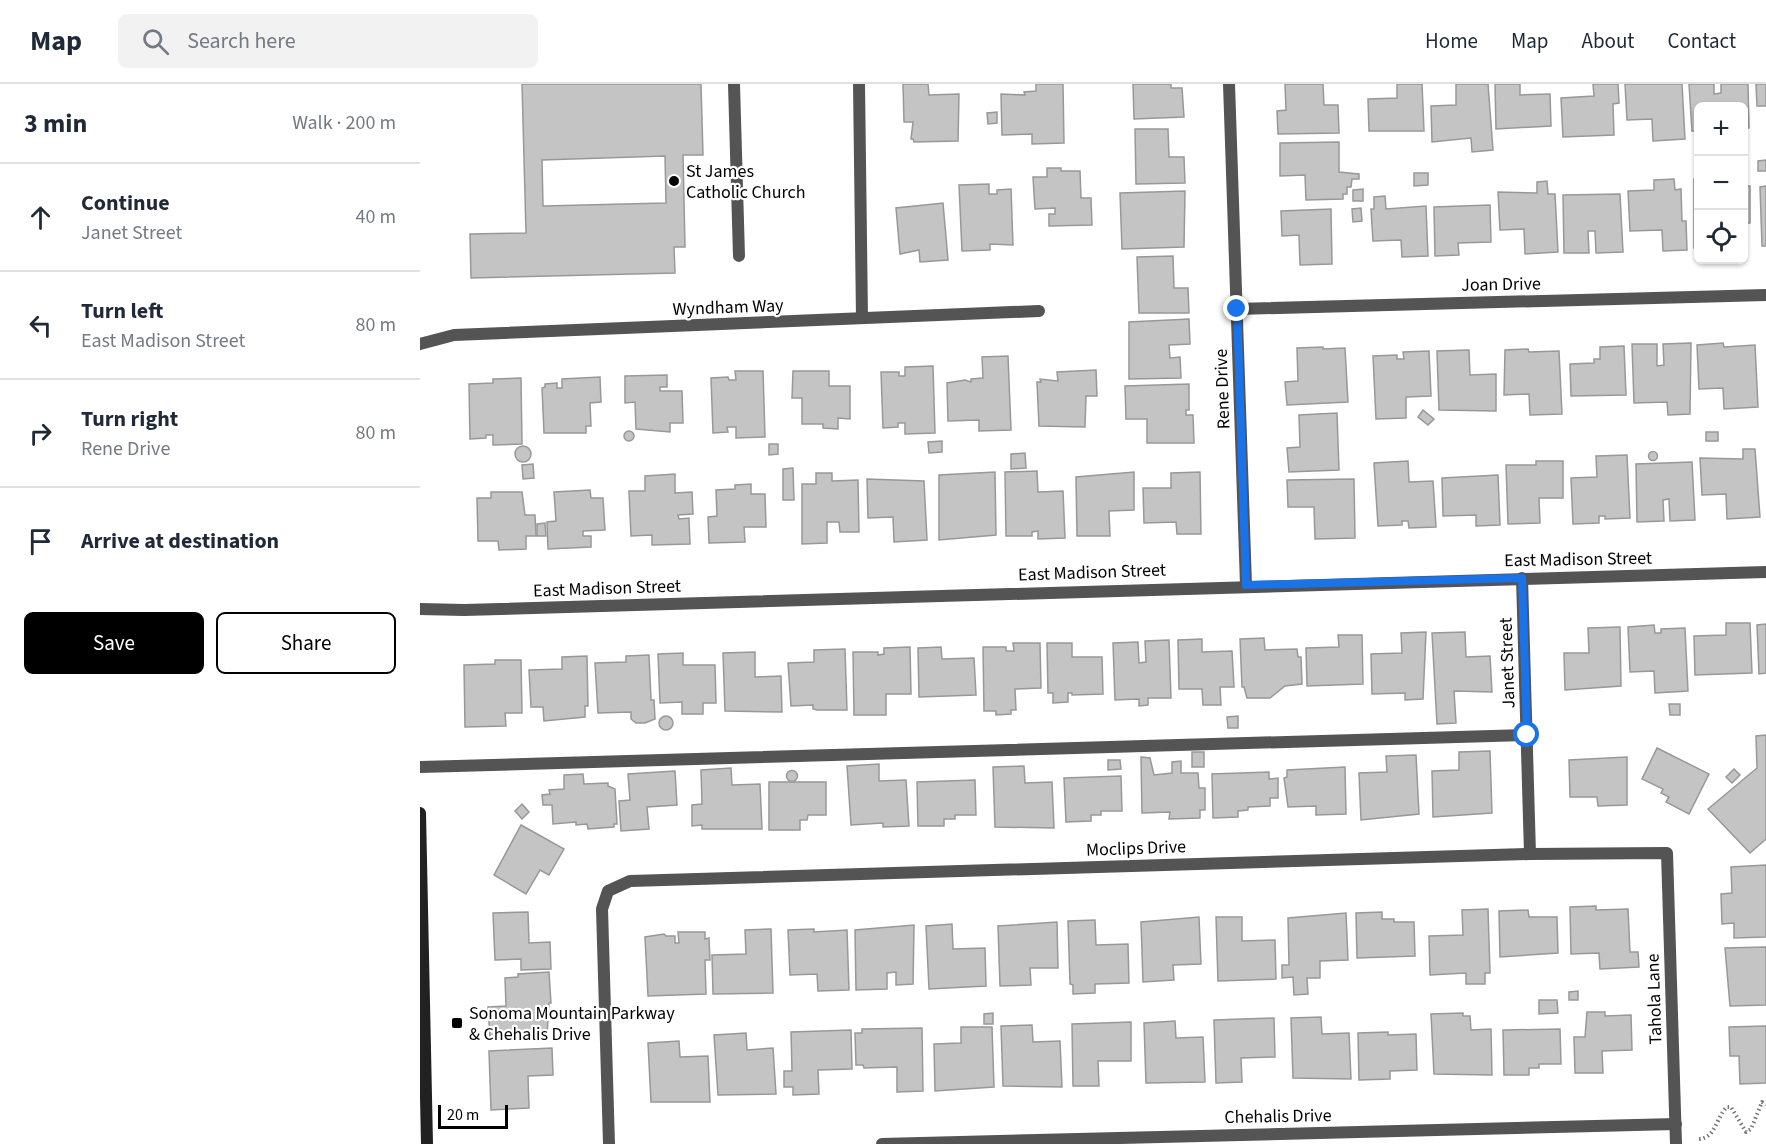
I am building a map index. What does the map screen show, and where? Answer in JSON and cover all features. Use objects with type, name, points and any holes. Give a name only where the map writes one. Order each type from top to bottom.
[{"type":"main road","points":[[420,813],[427,1144]]},
{"type":"street","points":[[734,84],[739,256]]},
{"type":"street","points":[[859,84],[862,318]]},
{"type":"street","name":"Rene Drive","points":[[1229,84],[1246,585]]},
{"type":"street","name":"Joan Drive","points":[[1237,309],[1766,295]]},
{"type":"street","name":"Wyndham Way","points":[[420,344],[454,335],[1039,312]]},
{"type":"street","name":"East Madison Street","points":[[420,609],[459,610],[1246,585],[1766,572]]},
{"type":"street","name":"Janet Street","points":[[1522,578],[1530,854]]},
{"type":"street","points":[[420,767],[1527,735]]},
{"type":"street","name":"Moclips Drive","points":[[609,1144],[602,909],[608,891],[630,881],[1530,854],[1667,853]]},
{"type":"street","name":"Tahola Lane","points":[[1667,853],[1676,1144]]},
{"type":"street","name":"Chehalis Drive","points":[[882,1144],[1676,1124]]},
{"type":"path","points":[[1699,1139],[1706,1139],[1711,1134],[1727,1107],[1731,1107],[1746,1132],[1751,1129],[1762,1102],[1766,1105]]},
{"type":"building","name":"St James Catholic Church","points":[[522,84],[701,84],[703,155],[683,155],[685,247],[674,247],[675,273],[471,278],[470,234],[526,233]],"holes":[[[665,156],[666,203],[543,206],[542,160]]]},
{"type":"building","points":[[903,84],[928,84],[929,95],[959,94],[958,141],[914,142],[911,139],[913,122],[904,122]]},
{"type":"building","points":[[1036,84],[1063,84],[1064,143],[1032,144],[1032,134],[1002,135],[1001,94],[1025,95],[1024,92],[1036,91]]},
{"type":"building","points":[[1133,84],[1171,84],[1171,88],[1182,88],[1184,117],[1134,119]]},
{"type":"building","points":[[1285,84],[1323,84],[1324,105],[1338,105],[1339,133],[1278,134],[1277,111],[1286,110]]},
{"type":"building","points":[[1397,84],[1422,84],[1424,131],[1369,131],[1368,99],[1397,98]]},
{"type":"building","points":[[1456,84],[1488,84],[1493,150],[1472,152],[1471,138],[1432,142],[1431,106],[1456,105]]},
{"type":"building","points":[[1495,84],[1520,84],[1520,95],[1550,94],[1551,126],[1496,129]]},
{"type":"building","points":[[1593,84],[1618,84],[1619,103],[1613,104],[1614,135],[1563,137],[1561,98],[1594,96]]},
{"type":"building","points":[[1625,84],[1682,84],[1685,139],[1653,141],[1652,119],[1627,120]]},
{"type":"building","points":[[1689,84],[1714,84],[1714,94],[1721,93],[1721,84],[1748,84],[1749,128],[1748,102],[1694,102],[1694,131],[1692,131]]},
{"type":"building","points":[[1756,84],[1766,84],[1766,106],[1757,106]]},
{"type":"building","points":[[997,112],[997,123],[988,124],[987,113]]},
{"type":"building","points":[[1135,129],[1168,129],[1169,157],[1184,157],[1185,183],[1136,184]]},
{"type":"building","points":[[1339,142],[1339,172],[1359,174],[1359,179],[1352,179],[1351,187],[1347,187],[1347,194],[1343,194],[1343,199],[1306,200],[1305,175],[1280,176],[1280,143]]},
{"type":"building","points":[[1766,160],[1766,171],[1758,171],[1758,161]]},
{"type":"building","points":[[1047,168],[1080,171],[1081,198],[1091,198],[1092,225],[1049,226],[1049,214],[1055,214],[1055,208],[1035,209],[1033,177],[1047,177]]},
{"type":"building","points":[[1414,173],[1428,173],[1428,185],[1414,186]]},
{"type":"building","points":[[1674,179],[1675,190],[1681,189],[1682,221],[1686,221],[1687,250],[1663,251],[1662,230],[1630,231],[1628,191],[1654,190],[1654,180]]},
{"type":"building","points":[[1547,181],[1548,194],[1555,194],[1558,252],[1525,254],[1524,229],[1500,230],[1498,192],[1537,193],[1537,182]]},
{"type":"building","points":[[989,184],[989,194],[997,194],[997,190],[1011,189],[1013,245],[990,244],[990,250],[962,251],[959,185]]},
{"type":"building","points":[[1748,186],[1750,186],[1750,223],[1748,223]]},
{"type":"building","points":[[1766,186],[1766,246],[1762,246],[1760,187]]},
{"type":"building","points":[[1363,189],[1363,201],[1353,201],[1353,190]]},
{"type":"building","points":[[1185,191],[1184,247],[1122,249],[1120,193]]},
{"type":"building","points":[[1620,194],[1623,252],[1596,253],[1595,231],[1588,231],[1589,253],[1564,253],[1563,195]]},
{"type":"building","points":[[1385,196],[1386,209],[1426,206],[1428,256],[1402,257],[1401,240],[1373,241],[1371,209],[1374,209],[1374,197]]},
{"type":"building","points":[[943,203],[948,260],[920,262],[919,250],[900,254],[896,208]]},
{"type":"building","points":[[1490,205],[1491,242],[1458,243],[1459,255],[1435,256],[1434,207]]},
{"type":"building","points":[[1361,208],[1362,221],[1353,222],[1352,209]]},
{"type":"building","points":[[1331,209],[1332,264],[1300,265],[1299,235],[1282,236],[1281,211]]},
{"type":"building","points":[[1173,256],[1174,288],[1188,288],[1189,313],[1139,313],[1137,257]]},
{"type":"building","points":[[1189,319],[1190,344],[1169,345],[1170,358],[1180,357],[1181,378],[1129,379],[1129,322]]},
{"type":"building","points":[[1691,343],[1690,414],[1668,415],[1667,402],[1634,403],[1632,344],[1657,344],[1657,366],[1664,365],[1663,344]]},
{"type":"building","points":[[1723,343],[1724,347],[1755,345],[1758,407],[1724,409],[1723,388],[1699,389],[1697,345]]},
{"type":"building","points":[[1624,346],[1626,395],[1571,396],[1570,364],[1594,363],[1594,359],[1600,359],[1600,347]]},
{"type":"building","points":[[1323,347],[1323,349],[1345,348],[1348,402],[1287,405],[1285,382],[1298,381],[1297,348]]},
{"type":"building","points":[[1528,349],[1529,352],[1559,351],[1562,414],[1530,415],[1529,394],[1504,395],[1505,350]]},
{"type":"building","points":[[1469,350],[1470,375],[1496,374],[1496,411],[1439,410],[1437,351]]},
{"type":"building","points":[[1429,351],[1431,396],[1406,397],[1406,418],[1376,419],[1373,356],[1397,355],[1397,359],[1404,359],[1403,352]]},
{"type":"building","points":[[1008,356],[1011,430],[979,431],[979,420],[948,421],[947,383],[965,380],[971,382],[971,379],[983,378],[982,357]]},
{"type":"building","points":[[933,366],[935,433],[905,434],[905,423],[898,423],[898,427],[883,428],[881,372],[899,372],[899,376],[905,376],[905,367]]},
{"type":"building","points":[[1096,370],[1097,396],[1086,396],[1085,427],[1039,426],[1037,382],[1041,382],[1040,379],[1058,381],[1057,372]]},
{"type":"building","points":[[735,371],[763,371],[765,437],[736,438],[736,427],[727,427],[728,432],[713,433],[711,378],[728,377],[729,380],[736,380]]},
{"type":"building","points":[[793,371],[829,371],[829,386],[850,386],[850,419],[838,418],[838,429],[823,428],[823,424],[802,424],[802,398],[792,398]]},
{"type":"building","points":[[667,375],[667,387],[660,387],[660,391],[682,391],[683,423],[670,423],[670,432],[636,429],[635,402],[625,403],[625,376]]},
{"type":"building","points":[[600,377],[601,402],[590,403],[591,426],[586,426],[586,433],[544,433],[542,388],[545,384],[557,383],[557,388],[562,388],[562,379]]},
{"type":"building","points":[[521,378],[522,444],[493,445],[493,435],[470,439],[469,384],[493,383],[493,379]]},
{"type":"building","points":[[1189,384],[1189,410],[1186,410],[1186,415],[1193,415],[1194,443],[1147,443],[1147,419],[1126,419],[1125,386]]},
{"type":"building","points":[[1423,410],[1434,419],[1428,425],[1418,417]]},
{"type":"building","points":[[1337,413],[1339,470],[1289,472],[1287,448],[1300,447],[1299,415]]},
{"type":"building","points":[[629,431],[634,436],[629,441],[624,436]]},
{"type":"building","points":[[1706,432],[1718,432],[1718,441],[1706,441]]},
{"type":"building","points":[[942,441],[942,452],[929,453],[928,442]]},
{"type":"building","points":[[769,444],[778,444],[778,454],[769,455]]},
{"type":"building","points":[[520,446],[526,446],[531,454],[529,460],[520,462],[515,457],[515,451]]},
{"type":"building","points":[[1743,449],[1755,449],[1760,517],[1727,519],[1726,494],[1702,495],[1700,458],[1743,459]]},
{"type":"building","points":[[1653,452],[1657,456],[1653,460],[1649,456]]},
{"type":"building","points":[[1025,453],[1026,468],[1011,469],[1011,454]]},
{"type":"building","points":[[1627,455],[1630,518],[1605,519],[1605,516],[1599,516],[1599,523],[1573,524],[1571,478],[1597,477],[1596,456]]},
{"type":"building","points":[[1408,461],[1409,482],[1433,481],[1436,527],[1409,528],[1408,521],[1402,521],[1402,525],[1378,526],[1374,463]]},
{"type":"building","points":[[1536,461],[1563,461],[1563,498],[1539,498],[1540,523],[1508,524],[1506,465],[1536,465]]},
{"type":"building","points":[[1692,462],[1695,520],[1670,521],[1669,499],[1663,500],[1664,521],[1637,522],[1636,464]]},
{"type":"building","points":[[533,464],[534,478],[523,479],[522,465]]},
{"type":"building","points":[[793,468],[794,500],[783,500],[783,469]]},
{"type":"building","points":[[1037,471],[1038,492],[1063,491],[1065,538],[1038,539],[1038,531],[1032,532],[1032,536],[1006,536],[1005,472]]},
{"type":"building","points":[[995,472],[996,535],[939,540],[939,475]]},
{"type":"building","points":[[1134,472],[1134,510],[1109,511],[1110,536],[1077,536],[1076,477]]},
{"type":"building","points":[[1200,472],[1201,534],[1177,534],[1176,522],[1144,523],[1143,488],[1171,488],[1171,473]]},
{"type":"building","points":[[816,473],[832,473],[832,481],[858,480],[859,532],[840,532],[839,522],[827,522],[827,543],[802,544],[802,484],[816,484]]},
{"type":"building","points":[[675,474],[675,493],[692,492],[693,514],[678,515],[679,519],[689,518],[690,544],[652,545],[652,535],[631,536],[629,491],[645,491],[645,476]]},
{"type":"building","points":[[1498,475],[1500,525],[1476,526],[1476,515],[1443,516],[1442,478]]},
{"type":"building","points":[[867,479],[924,481],[927,540],[894,542],[893,517],[868,518]]},
{"type":"building","points":[[1354,479],[1355,538],[1315,539],[1314,507],[1288,507],[1287,480]]},
{"type":"building","points":[[751,484],[751,494],[765,494],[766,527],[744,527],[745,542],[709,543],[708,517],[717,516],[716,490],[735,489],[735,485]]},
{"type":"building","points":[[590,490],[591,498],[603,498],[605,530],[583,531],[583,536],[591,536],[591,547],[548,549],[547,522],[556,521],[554,492]]},
{"type":"building","points":[[491,492],[522,492],[525,515],[535,515],[536,536],[526,536],[526,549],[499,550],[498,541],[478,541],[477,498],[491,498]]},
{"type":"building","points":[[545,523],[546,536],[537,536],[537,524]]},
{"type":"building","points":[[1726,623],[1750,623],[1752,673],[1695,675],[1694,636],[1726,635]]},
{"type":"building","points":[[1766,624],[1766,673],[1759,674],[1757,625]]},
{"type":"building","points":[[1654,625],[1655,633],[1661,633],[1661,629],[1685,628],[1688,691],[1655,693],[1654,671],[1630,672],[1628,627]]},
{"type":"building","points":[[1620,627],[1621,686],[1565,690],[1564,653],[1589,653],[1588,628]]},
{"type":"building","points":[[1426,632],[1423,699],[1405,700],[1405,693],[1372,694],[1371,654],[1402,653],[1401,633]]},
{"type":"building","points":[[1465,632],[1466,657],[1490,656],[1492,692],[1454,691],[1456,723],[1437,724],[1432,633]]},
{"type":"building","points":[[1338,635],[1362,635],[1363,684],[1307,686],[1306,648],[1339,647]]},
{"type":"building","points":[[1264,638],[1265,650],[1297,649],[1298,657],[1301,657],[1302,684],[1285,686],[1270,698],[1247,698],[1244,687],[1242,687],[1240,639]]},
{"type":"building","points":[[1202,639],[1202,652],[1232,651],[1234,687],[1220,687],[1221,705],[1203,705],[1202,689],[1179,689],[1178,640]]},
{"type":"building","points":[[1169,640],[1171,698],[1148,698],[1148,705],[1139,706],[1139,699],[1115,700],[1113,643],[1138,642],[1139,663],[1146,662],[1145,641]]},
{"type":"building","points":[[1013,643],[1040,643],[1041,688],[1015,689],[1016,710],[1011,710],[1011,714],[996,715],[996,711],[984,711],[983,647],[1006,647],[1006,651],[1014,651]]},
{"type":"building","points":[[1047,643],[1072,643],[1072,657],[1102,657],[1103,694],[1072,695],[1068,693],[1068,702],[1053,703],[1053,693],[1048,693]]},
{"type":"building","points":[[910,647],[911,694],[886,694],[886,715],[854,715],[853,652],[878,652],[878,655],[884,654],[884,648]]},
{"type":"building","points":[[941,647],[942,659],[974,658],[976,695],[919,697],[918,648]]},
{"type":"building","points":[[845,649],[847,710],[817,710],[813,709],[813,705],[791,706],[788,663],[814,662],[814,650]]},
{"type":"building","points":[[755,652],[755,677],[781,676],[782,712],[725,711],[723,653]]},
{"type":"building","points":[[683,653],[683,665],[715,665],[716,703],[703,703],[703,714],[682,714],[682,702],[660,703],[658,654]]},
{"type":"building","points":[[649,655],[651,700],[654,700],[655,719],[645,723],[636,723],[631,719],[631,712],[598,713],[595,663],[626,662],[626,656]]},
{"type":"building","points":[[587,656],[588,706],[585,706],[585,717],[544,721],[543,707],[531,707],[529,670],[562,669],[562,657]]},
{"type":"building","points":[[495,660],[521,660],[522,713],[505,713],[506,726],[465,727],[464,665],[495,664]]},
{"type":"building","points":[[1669,704],[1680,704],[1680,715],[1670,715]]},
{"type":"building","points":[[663,716],[669,716],[673,723],[669,730],[663,730],[659,726],[659,720]]},
{"type":"building","points":[[1238,716],[1238,728],[1228,728],[1227,717]]},
{"type":"building","points":[[1766,735],[1766,839],[1750,853],[1708,809],[1757,768],[1756,736]]},
{"type":"building","points":[[1657,748],[1709,774],[1689,814],[1666,802],[1669,797],[1661,793],[1663,789],[1642,779]]},
{"type":"building","points":[[1490,751],[1492,813],[1433,817],[1432,771],[1459,770],[1459,752]]},
{"type":"building","points":[[1192,752],[1204,752],[1204,767],[1192,767]]},
{"type":"building","points":[[1416,755],[1419,814],[1361,820],[1359,773],[1387,772],[1386,756]]},
{"type":"building","points":[[1141,757],[1150,758],[1154,775],[1172,773],[1172,762],[1181,761],[1181,773],[1198,773],[1199,788],[1205,788],[1205,810],[1200,810],[1200,818],[1169,819],[1170,812],[1142,813]]},
{"type":"building","points":[[1627,757],[1627,805],[1598,806],[1597,797],[1570,797],[1569,760]]},
{"type":"building","points":[[1108,760],[1120,760],[1121,769],[1108,770]]},
{"type":"building","points":[[879,764],[879,781],[906,780],[909,826],[883,827],[883,823],[851,825],[847,766]]},
{"type":"building","points":[[1024,766],[1025,783],[1052,782],[1054,828],[995,827],[993,767]]},
{"type":"building","points":[[1345,767],[1346,814],[1316,815],[1316,806],[1288,807],[1284,778],[1287,777],[1287,770]]},
{"type":"building","points":[[731,768],[732,785],[760,784],[762,829],[702,829],[702,825],[692,826],[692,805],[702,804],[701,770]]},
{"type":"building","points":[[1734,769],[1740,775],[1732,783],[1726,777]]},
{"type":"building","points":[[675,771],[677,805],[647,807],[649,829],[621,831],[619,801],[630,800],[628,774]]},
{"type":"building","points":[[792,771],[796,772],[796,780],[792,781],[788,780],[787,776],[788,772]]},
{"type":"building","points":[[1269,772],[1269,779],[1278,778],[1278,798],[1270,798],[1270,806],[1248,807],[1248,810],[1238,811],[1238,817],[1213,818],[1212,774]]},
{"type":"building","points":[[583,774],[584,784],[608,783],[608,786],[615,789],[617,824],[614,824],[614,827],[588,829],[587,824],[576,825],[576,822],[553,824],[552,805],[543,805],[542,795],[550,794],[549,790],[564,789],[564,775]]},
{"type":"building","points":[[1121,776],[1122,811],[1101,811],[1101,815],[1091,815],[1091,821],[1066,822],[1064,778]]},
{"type":"building","points":[[975,780],[976,815],[955,815],[955,819],[944,819],[944,826],[918,826],[917,782]]},
{"type":"building","points":[[769,782],[826,782],[826,815],[808,815],[807,820],[800,820],[800,830],[769,830]]},
{"type":"building","points":[[522,804],[529,812],[522,819],[515,811]]},
{"type":"building","points":[[521,825],[564,849],[549,875],[540,870],[526,894],[494,875]]},
{"type":"building","points":[[1766,865],[1766,937],[1734,938],[1734,923],[1722,924],[1721,894],[1732,893],[1731,867]]},
{"type":"building","points":[[1596,906],[1596,910],[1628,909],[1630,952],[1638,952],[1639,967],[1600,969],[1599,953],[1571,954],[1570,907]]},
{"type":"building","points":[[1488,909],[1490,973],[1485,973],[1485,984],[1466,984],[1466,973],[1430,975],[1429,936],[1463,935],[1462,910]]},
{"type":"building","points":[[1528,910],[1529,917],[1557,917],[1558,953],[1500,957],[1499,911]]},
{"type":"building","points":[[528,912],[529,943],[550,942],[551,969],[521,970],[521,959],[495,960],[493,913]]},
{"type":"building","points":[[1382,912],[1382,919],[1394,919],[1394,922],[1414,922],[1415,956],[1357,958],[1356,913]]},
{"type":"building","points":[[1346,913],[1348,960],[1320,961],[1320,978],[1307,978],[1308,994],[1294,995],[1293,977],[1282,978],[1282,965],[1289,965],[1288,918]]},
{"type":"building","points":[[1199,917],[1201,964],[1173,965],[1174,980],[1143,982],[1141,922]]},
{"type":"building","points":[[1216,917],[1242,917],[1242,941],[1275,940],[1276,979],[1218,981]]},
{"type":"building","points":[[1095,920],[1096,945],[1128,944],[1129,983],[1095,984],[1095,993],[1073,994],[1073,985],[1070,984],[1068,921]]},
{"type":"building","points":[[1057,922],[1058,968],[1030,968],[1031,985],[1000,986],[998,926]]},
{"type":"building","points":[[952,924],[953,949],[985,948],[986,986],[929,989],[926,926]]},
{"type":"building","points":[[914,925],[913,984],[896,985],[896,972],[887,973],[887,989],[856,990],[855,930]]},
{"type":"building","points":[[771,929],[773,993],[713,994],[712,955],[746,954],[745,930]]},
{"type":"building","points":[[814,929],[814,932],[847,930],[849,990],[818,991],[817,974],[790,975],[788,930]]},
{"type":"building","points":[[678,932],[705,932],[705,939],[709,938],[710,960],[705,960],[706,994],[648,996],[645,937],[664,934],[675,936],[675,943],[679,943]]},
{"type":"building","points":[[1766,947],[1766,1005],[1730,1006],[1725,948]]},
{"type":"building","points":[[549,972],[551,1003],[549,1003],[547,1035],[490,1038],[488,1007],[506,1006],[505,978],[518,977],[518,974]]},
{"type":"building","points":[[1578,991],[1578,1000],[1569,1000],[1569,992]]},
{"type":"building","points":[[1539,1000],[1557,1000],[1558,1013],[1539,1014]]},
{"type":"building","points":[[1587,1012],[1605,1012],[1605,1016],[1631,1015],[1632,1050],[1602,1051],[1603,1073],[1575,1073],[1574,1037],[1585,1037]]},
{"type":"building","points":[[993,1013],[993,1024],[984,1024],[984,1014]]},
{"type":"building","points":[[1463,1013],[1463,1016],[1470,1016],[1471,1030],[1491,1029],[1492,1075],[1434,1074],[1431,1014]]},
{"type":"building","points":[[1321,1017],[1322,1034],[1349,1033],[1351,1079],[1293,1078],[1291,1018]]},
{"type":"building","points":[[1274,1018],[1275,1057],[1241,1058],[1242,1082],[1216,1083],[1214,1020]]},
{"type":"building","points":[[1175,1021],[1176,1038],[1203,1037],[1205,1082],[1146,1083],[1144,1023]]},
{"type":"building","points":[[1131,1022],[1131,1061],[1098,1061],[1099,1086],[1073,1086],[1072,1024]]},
{"type":"building","points":[[1032,1025],[1033,1042],[1060,1041],[1062,1087],[1003,1086],[1001,1026]]},
{"type":"building","points":[[1766,1026],[1766,1083],[1740,1084],[1739,1056],[1730,1056],[1729,1027]]},
{"type":"building","points":[[961,1027],[992,1027],[994,1087],[935,1091],[934,1044],[961,1043]]},
{"type":"building","points":[[922,1028],[923,1091],[897,1092],[897,1067],[864,1068],[863,1065],[856,1065],[855,1033],[862,1033],[862,1029]]},
{"type":"building","points":[[1560,1029],[1561,1064],[1539,1064],[1539,1068],[1529,1068],[1529,1075],[1504,1075],[1503,1030]]},
{"type":"building","points":[[851,1030],[852,1069],[818,1070],[819,1094],[793,1095],[793,1087],[784,1087],[784,1071],[792,1071],[791,1032]]},
{"type":"building","points":[[1388,1032],[1388,1035],[1416,1034],[1417,1070],[1390,1071],[1390,1079],[1359,1080],[1358,1033]]},
{"type":"building","points":[[746,1033],[747,1050],[773,1048],[776,1094],[718,1095],[714,1035]]},
{"type":"building","points":[[679,1041],[680,1057],[708,1056],[710,1102],[651,1102],[648,1043]]},
{"type":"building","points":[[552,1048],[553,1075],[528,1076],[529,1108],[491,1110],[489,1051]]},
{"type":"place","name":"St James Catholic Church","points":[[674,181]]},
{"type":"place","name":"Sonoma Mountain Parkway & Chehalis Drive","points":[[457,1023]]},
{"type":"route","points":[[1237,309],[1246,585],[1522,578],[1527,735]]}]
